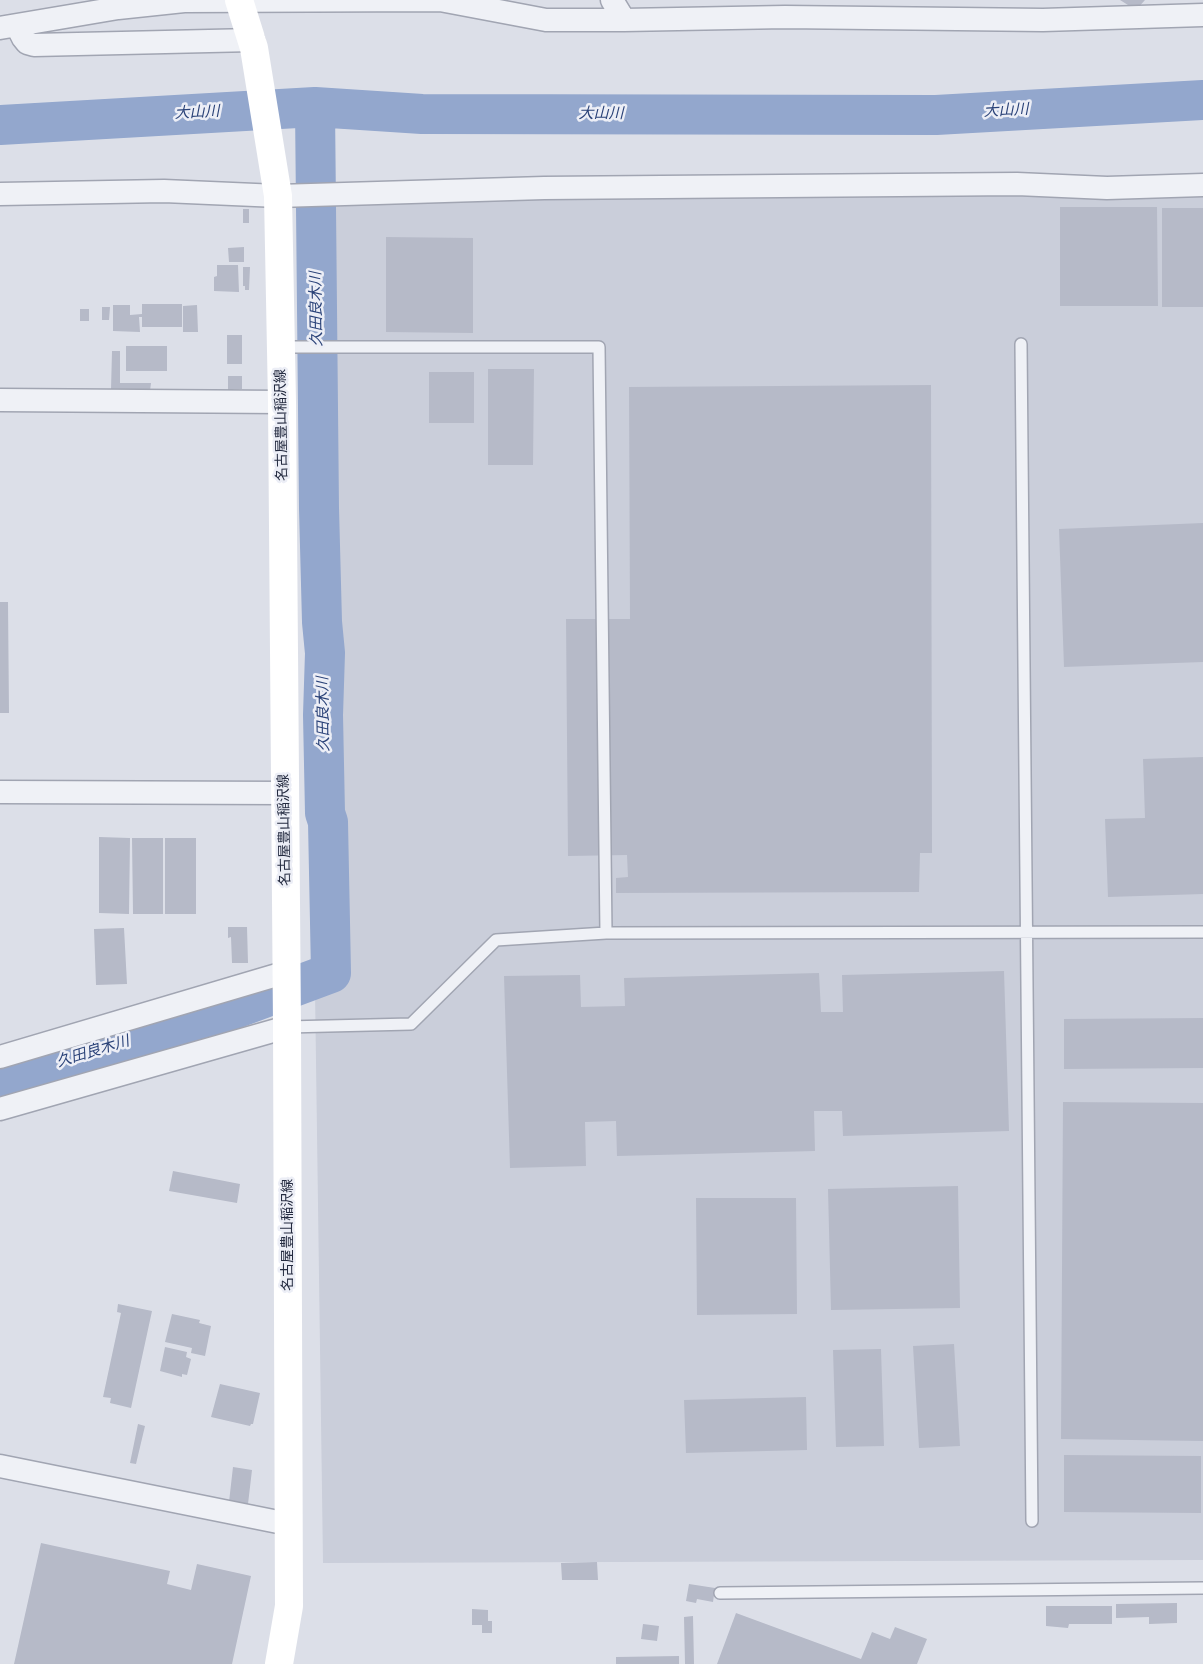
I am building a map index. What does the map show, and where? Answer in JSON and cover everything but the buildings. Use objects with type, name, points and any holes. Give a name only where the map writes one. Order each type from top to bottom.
[{"type":"main road","name":"名古屋豊山稲沢線","points":[[240,0],[253,44],[274,166],[291,195],[288,347],[282,402],[287,973],[289,1606],[279,1664]]},
{"type":"street","points":[[0,28],[128,7],[184,1],[240,0],[440,0],[546,20],[624,20],[779,8],[1043,20],[1203,14]]},
{"type":"street","points":[[612,0],[624,20]]},
{"type":"street","points":[[1032,0],[1043,20]]},
{"type":"street","points":[[22,24],[20,32],[23,38],[27,43],[34,45],[253,44]]},
{"type":"street","points":[[0,194],[164,191],[335,195],[544,188],[1017,184],[1107,188],[1203,185]]},
{"type":"street","points":[[0,400],[282,402]]},
{"type":"street","points":[[0,792],[285,793]]},
{"type":"street","points":[[0,1057],[287,973]]},
{"type":"street","points":[[0,1109],[287,1026]]},
{"type":"street","points":[[0,1466],[288,1524]]},
{"type":"lane","points":[[1021,344],[1032,1521]]},
{"type":"lane","points":[[288,347],[599,347],[606,933]]},
{"type":"lane","points":[[287,1026],[411,1024],[496,940],[606,933],[1203,932]]},
{"type":"lane","points":[[720,1593],[1203,1588]]},
{"type":"shaded area","points":[[1203,192],[1203,1560],[323,1563],[304,201]]},
{"type":"waterway","name":"大山川","points":[[0,125],[315,107],[422,114],[936,115],[1203,100]]},
{"type":"waterway","name":"久田良木川","points":[[0,1080],[221,1014],[331,973],[328,822],[325,813],[323,715],[325,653],[322,622],[319,508],[315,107]]}]
